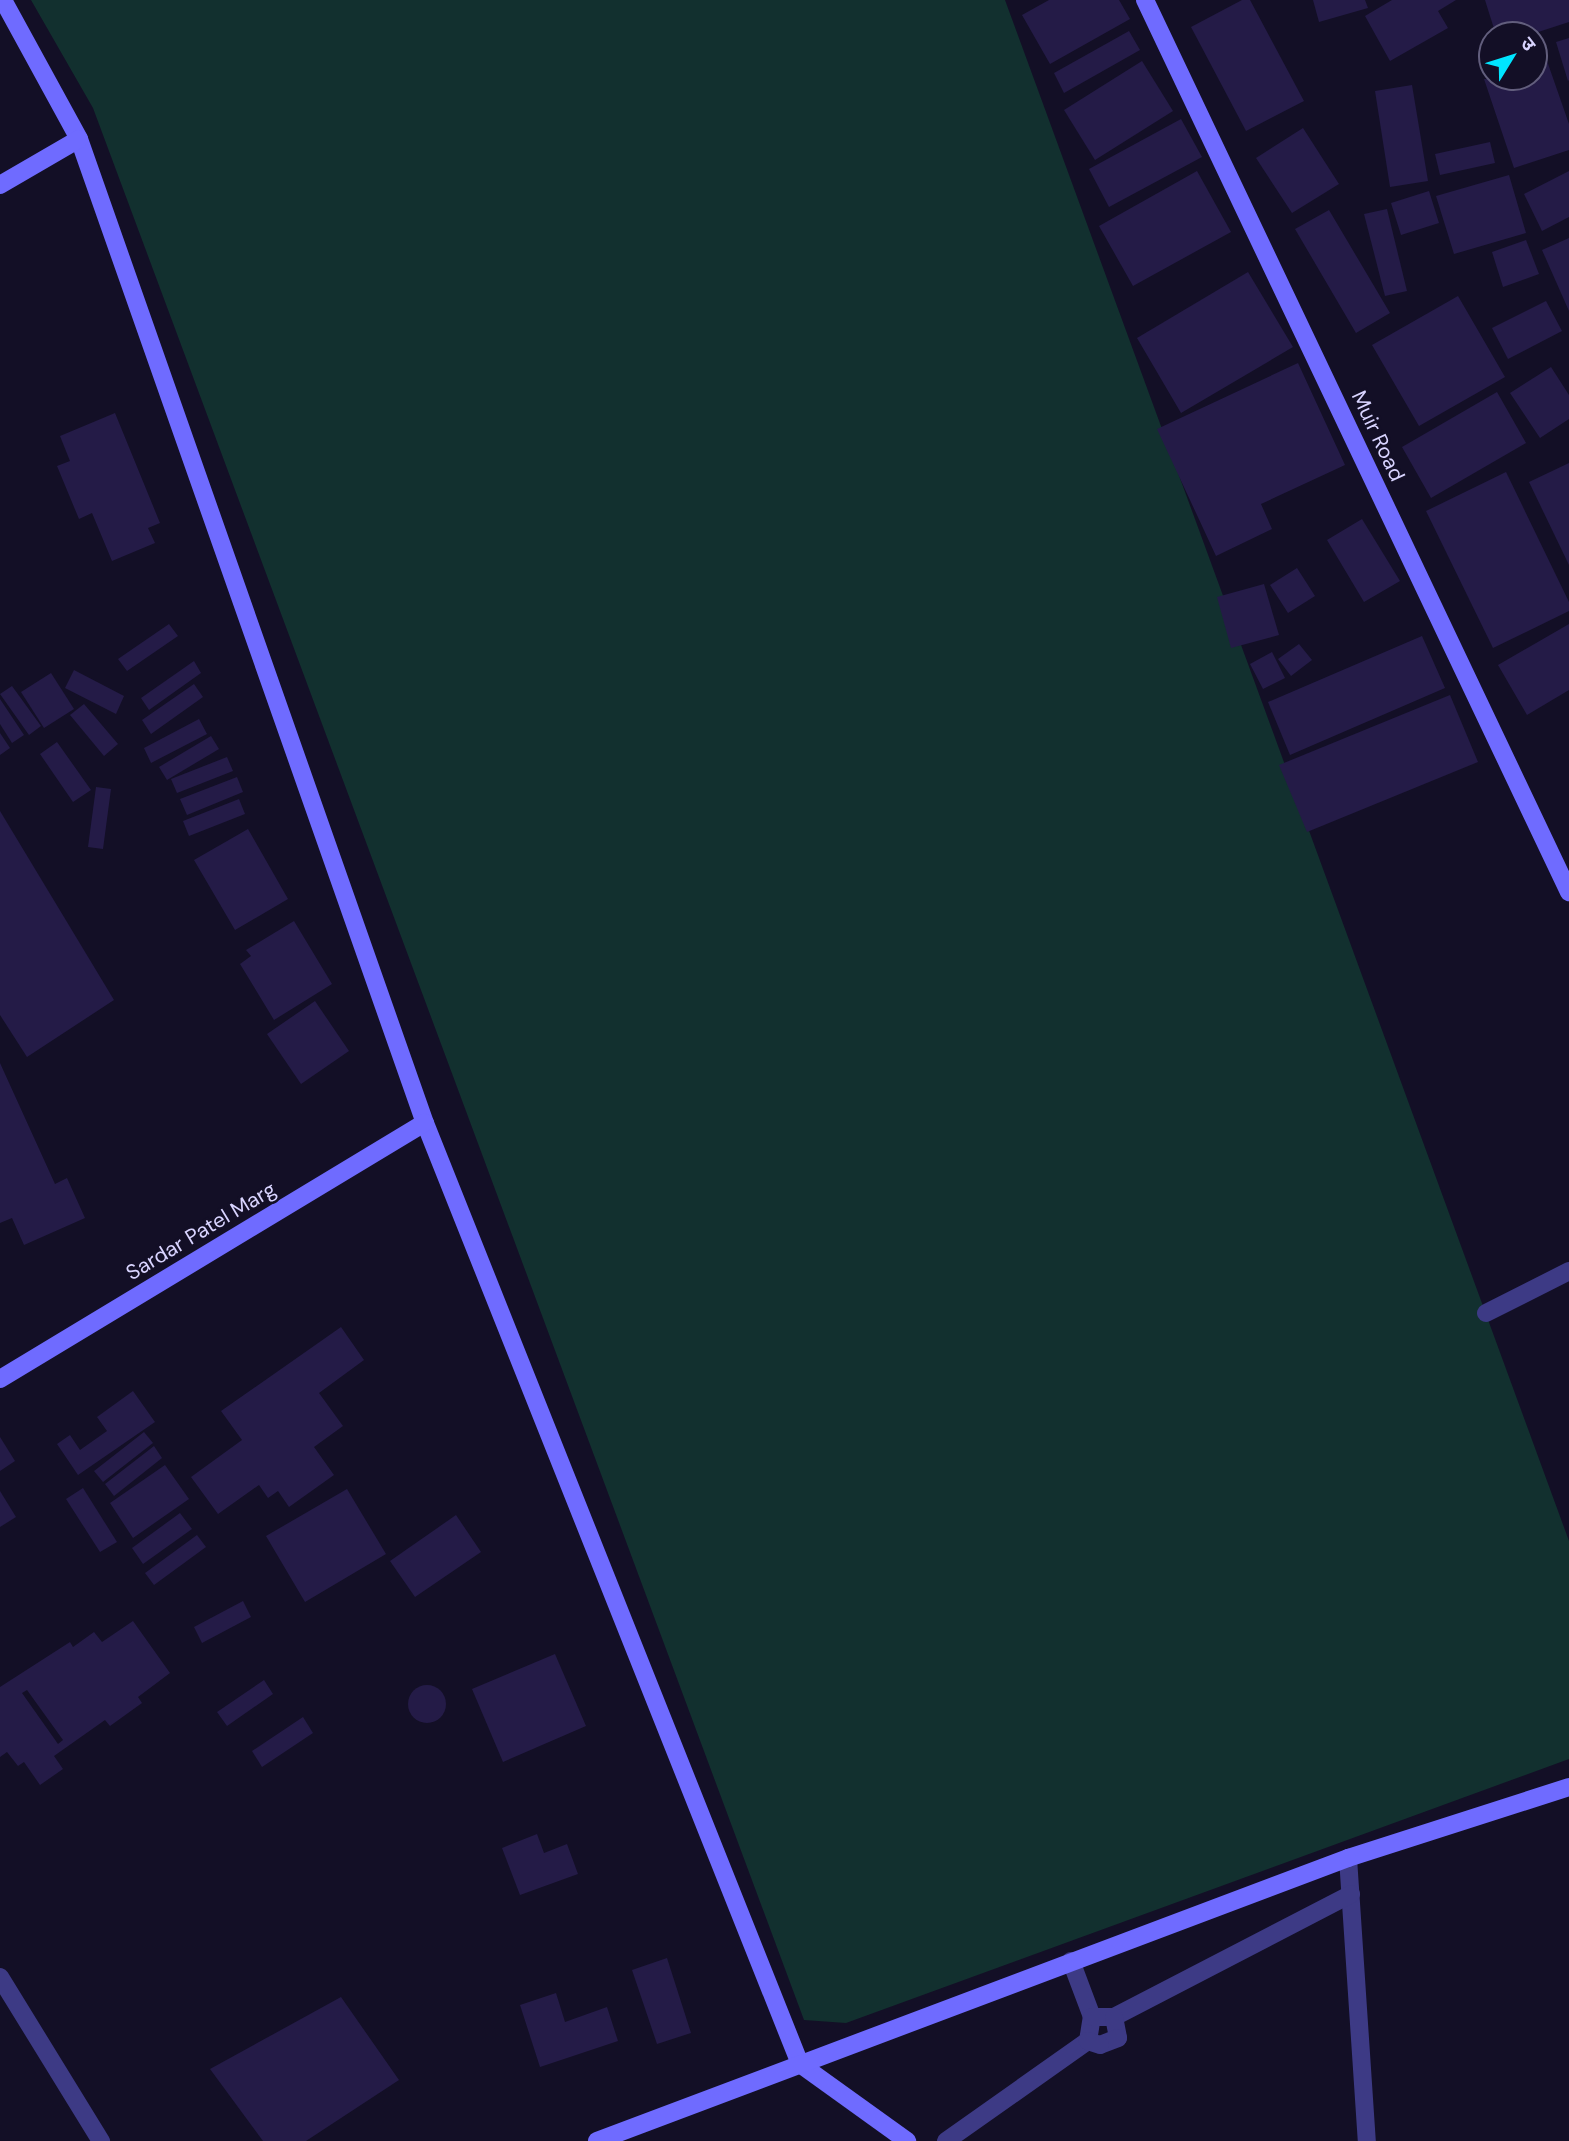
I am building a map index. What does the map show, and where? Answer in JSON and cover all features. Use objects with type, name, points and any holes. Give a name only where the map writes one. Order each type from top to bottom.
[{"type":"street","points":[[3,0],[79,139],[425,1123],[800,2064],[907,2141]]},
{"type":"street","name":"Muir Road","points":[[1152,2],[1569,891]]},
{"type":"street","points":[[0,186],[79,139]]},
{"type":"street","name":"Sardar Patel Marg","points":[[0,1379],[425,1123]]},
{"type":"street","points":[[1486,1313],[1569,1271]]},
{"type":"street","points":[[597,2141],[1348,1858],[1569,1787]]},
{"type":"street","points":[[1348,1858],[1367,2141]]},
{"type":"street","points":[[1093,2017],[1114,2017],[1351,1894]]},
{"type":"street","points":[[946,2141],[1088,2041],[1093,2017],[1072,1961]]},
{"type":"street","points":[[0,1977],[101,2141]]},
{"type":"street","points":[[1088,2041],[1100,2045],[1118,2038],[1114,2017]]},
{"type":"green space","points":[[31,0],[1005,0],[1569,1541],[1569,1759],[846,2023],[804,2020],[93,108]]},
{"type":"building","points":[[1049,0],[1119,0],[1130,19],[1050,64],[1022,15]]},
{"type":"building","points":[[1242,0],[1250,0],[1304,101],[1246,131],[1191,27]]},
{"type":"building","points":[[1313,0],[1365,0],[1368,8],[1319,22]]},
{"type":"building","points":[[1392,0],[1456,0],[1438,11],[1448,28],[1390,61],[1365,16]]},
{"type":"building","points":[[1485,0],[1569,0],[1569,22],[1548,29],[1548,21],[1492,21]]},
{"type":"building","points":[[1129,31],[1140,50],[1064,93],[1054,73]]},
{"type":"building","points":[[1569,38],[1569,80],[1568,81],[1556,42]]},
{"type":"building","points":[[1142,61],[1173,111],[1095,160],[1064,110]]},
{"type":"building","points":[[1548,64],[1569,124],[1569,150],[1514,168],[1488,91],[1548,91]]},
{"type":"building","points":[[1412,85],[1428,181],[1390,187],[1375,91]]},
{"type":"building","points":[[1181,119],[1202,157],[1109,207],[1089,169]]},
{"type":"building","points":[[1303,128],[1339,184],[1292,213],[1256,158]]},
{"type":"building","points":[[1490,142],[1495,163],[1440,175],[1435,154]]},
{"type":"building","points":[[1197,171],[1231,232],[1133,286],[1099,226]]},
{"type":"building","points":[[1569,171],[1569,217],[1542,231],[1524,194]]},
{"type":"building","points":[[1509,175],[1526,233],[1454,254],[1436,196]]},
{"type":"building","points":[[1429,191],[1439,223],[1401,235],[1391,203]]},
{"type":"building","points":[[1387,209],[1407,291],[1385,296],[1364,214]]},
{"type":"building","points":[[1329,210],[1390,313],[1356,333],[1295,229]]},
{"type":"building","points":[[1569,238],[1569,311],[1542,250]]},
{"type":"building","points":[[1526,240],[1539,274],[1503,287],[1492,252]]},
{"type":"building","points":[[1248,272],[1293,347],[1181,413],[1137,338]]},
{"type":"building","points":[[1458,296],[1505,377],[1419,426],[1372,345]]},
{"type":"building","points":[[1546,301],[1562,331],[1508,359],[1492,328]]},
{"type":"building","points":[[1298,363],[1345,465],[1261,504],[1272,529],[1216,556],[1157,429]]},
{"type":"building","points":[[1551,367],[1569,395],[1569,419],[1540,438],[1510,393]]},
{"type":"building","points":[[1497,392],[1526,443],[1431,498],[1402,447]]},
{"type":"building","points":[[115,413],[160,523],[148,528],[155,543],[112,561],[92,513],[79,519],[57,466],[70,461],[60,436]]},
{"type":"building","points":[[1569,463],[1569,565],[1529,482]]},
{"type":"building","points":[[1506,472],[1569,602],[1569,611],[1493,648],[1426,511]]},
{"type":"building","points":[[1362,519],[1400,581],[1364,602],[1327,540]]},
{"type":"building","points":[[1297,568],[1315,596],[1288,613],[1270,585]]},
{"type":"building","points":[[1264,584],[1279,635],[1231,648],[1217,597]]},
{"type":"building","points":[[169,624],[178,636],[127,671],[118,659]]},
{"type":"building","points":[[1569,624],[1569,690],[1527,715],[1498,665]]},
{"type":"building","points":[[1422,636],[1445,688],[1290,755],[1268,702]]},
{"type":"building","points":[[1299,644],[1312,660],[1291,676],[1278,659]]},
{"type":"building","points":[[1272,652],[1285,678],[1263,689],[1250,664]]},
{"type":"building","points":[[194,661],[201,673],[149,710],[141,698]]},
{"type":"building","points":[[74,670],[124,696],[116,714],[65,688]]},
{"type":"building","points":[[51,673],[74,709],[44,728],[21,692]]},
{"type":"building","points":[[194,684],[203,697],[151,734],[142,720]]},
{"type":"building","points":[[12,686],[41,726],[29,735],[0,694]]},
{"type":"building","points":[[1450,695],[1478,762],[1307,832],[1279,765]]},
{"type":"building","points":[[0,699],[24,735],[12,743],[0,724]]},
{"type":"building","points":[[84,704],[118,744],[104,756],[70,715]]},
{"type":"building","points":[[199,719],[207,734],[151,763],[144,748]]},
{"type":"building","points":[[0,733],[10,748],[0,755]]},
{"type":"building","points":[[211,736],[219,749],[167,780],[159,767]]},
{"type":"building","points":[[57,742],[91,790],[73,802],[40,754]]},
{"type":"building","points":[[227,757],[233,771],[177,793],[171,779]]},
{"type":"building","points":[[237,777],[243,792],[187,815],[180,799]]},
{"type":"building","points":[[96,787],[111,789],[103,849],[88,847]]},
{"type":"building","points":[[239,799],[245,814],[189,836],[183,821]]},
{"type":"building","points":[[0,811],[114,1000],[27,1057],[0,1015]]},
{"type":"building","points":[[248,829],[288,899],[235,930],[194,860]]},
{"type":"building","points":[[294,921],[332,984],[274,1020],[240,964],[251,956],[246,950]]},
{"type":"building","points":[[315,1001],[349,1051],[301,1084],[267,1034]]},
{"type":"building","points":[[0,1063],[55,1184],[67,1178],[85,1218],[24,1245],[12,1218],[0,1223]]},
{"type":"building","points":[[341,1327],[364,1360],[319,1393],[343,1426],[314,1447],[334,1475],[289,1507],[278,1491],[268,1498],[259,1485],[218,1514],[191,1477],[242,1440],[221,1411]]},
{"type":"building","points":[[133,1391],[155,1422],[78,1475],[57,1444],[70,1435],[80,1450],[107,1431],[97,1417]]},
{"type":"building","points":[[144,1432],[153,1443],[103,1482],[94,1471]]},
{"type":"building","points":[[0,1437],[15,1461],[0,1471]]},
{"type":"building","points":[[154,1446],[162,1458],[114,1496],[105,1484]]},
{"type":"building","points":[[165,1465],[189,1499],[133,1538],[110,1503]]},
{"type":"building","points":[[83,1488],[117,1542],[100,1552],[66,1499]]},
{"type":"building","points":[[347,1489],[386,1554],[305,1602],[266,1536]]},
{"type":"building","points":[[0,1491],[16,1517],[0,1527]]},
{"type":"building","points":[[180,1513],[192,1529],[143,1564],[132,1548]]},
{"type":"building","points":[[456,1515],[481,1552],[415,1597],[390,1561]]},
{"type":"building","points":[[197,1535],[206,1547],[154,1585],[145,1573]]},
{"type":"building","points":[[243,1601],[251,1617],[202,1643],[194,1627]]},
{"type":"building","points":[[133,1621],[170,1673],[138,1697],[142,1703],[110,1726],[105,1720],[54,1756],[63,1769],[40,1785],[24,1762],[18,1766],[7,1752],[0,1757],[0,1687],[70,1642],[73,1647],[94,1632],[102,1642]],"holes":[[[27,1690],[63,1740],[58,1744],[22,1693]]]},
{"type":"building","points":[[555,1654],[586,1726],[503,1762],[472,1689]]},
{"type":"building","points":[[264,1680],[273,1694],[227,1726],[217,1712]]},
{"type":"building","points":[[427,1685],[441,1690],[446,1704],[441,1718],[427,1723],[413,1718],[408,1704],[413,1690]]},
{"type":"building","points":[[303,1717],[313,1733],[262,1767],[252,1751]]},
{"type":"building","points":[[537,1834],[544,1853],[567,1844],[578,1874],[520,1895],[502,1848]]},
{"type":"building","points":[[667,1958],[691,2033],[657,2044],[632,1970]]},
{"type":"building","points":[[556,1993],[565,2022],[607,2007],[618,2041],[540,2067],[520,2005]]},
{"type":"building","points":[[341,1997],[399,2080],[306,2141],[263,2141],[210,2069]]}]
